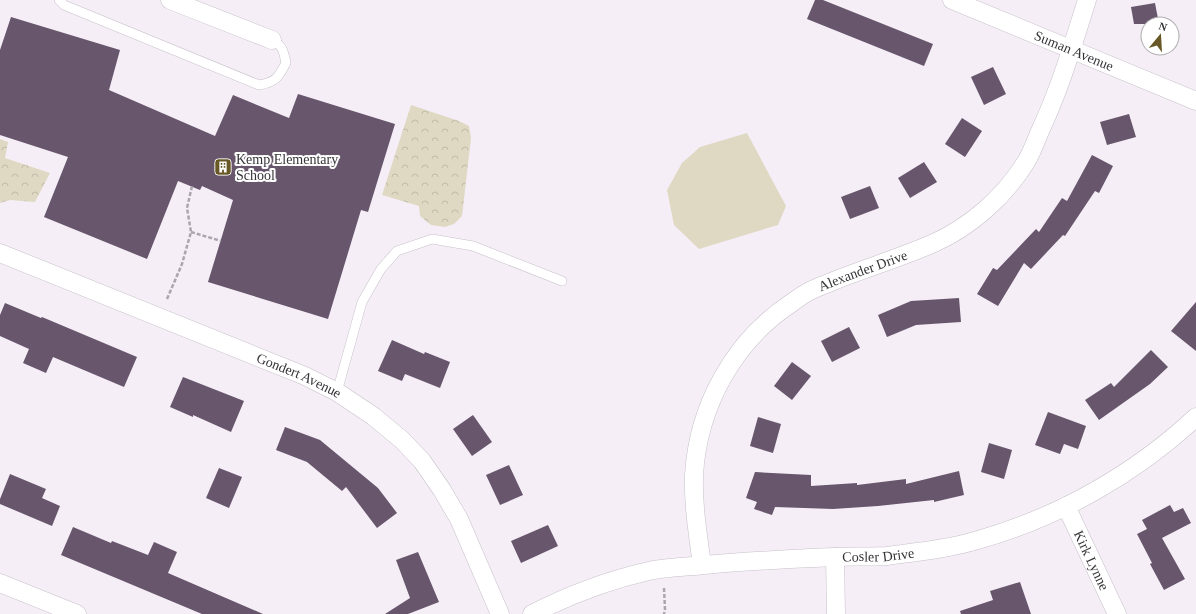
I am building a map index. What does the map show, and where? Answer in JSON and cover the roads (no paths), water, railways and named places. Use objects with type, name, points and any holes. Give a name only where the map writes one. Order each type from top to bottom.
[{"type":"street","points":[[170,0],[272,40]]},
{"type":"street","name":"Suman Avenue","points":[[952,0],[1196,101]]},
{"type":"street","name":"Alexander Drive","points":[[702,565],[694,506],[694,474],[698,443],[707,412],[719,384],[735,358],[754,334],[776,314],[808,292],[936,242],[962,227],[986,209],[1007,188],[1026,162],[1049,112],[1072,50],[1087,0]]},
{"type":"street","name":"Gondert Avenue","points":[[0,253],[305,376],[337,392],[373,416],[402,440],[422,461],[442,490],[459,519],[500,614]]},
{"type":"street","name":"Cosler Drive","points":[[532,614],[606,583],[650,571],[740,562],[885,556],[934,550],[977,540],[1019,527],[1066,506],[1125,473],[1161,447],[1196,417]]},
{"type":"street","name":"Kirk Lynne","points":[[1066,506],[1117,614]]},
{"type":"street","points":[[835,557],[836,614]]},
{"type":"street","points":[[0,582],[77,614]]},
{"type":"lane","points":[[59,0],[64,5],[259,85],[270,83],[280,75],[286,63],[283,52],[278,43],[272,40]]},
{"type":"lane","points":[[337,392],[362,302],[381,269],[396,251],[432,239],[473,246],[562,281]]},
{"type":"place","name":"Kemp Elementary School","points":[[223,167]]}]
